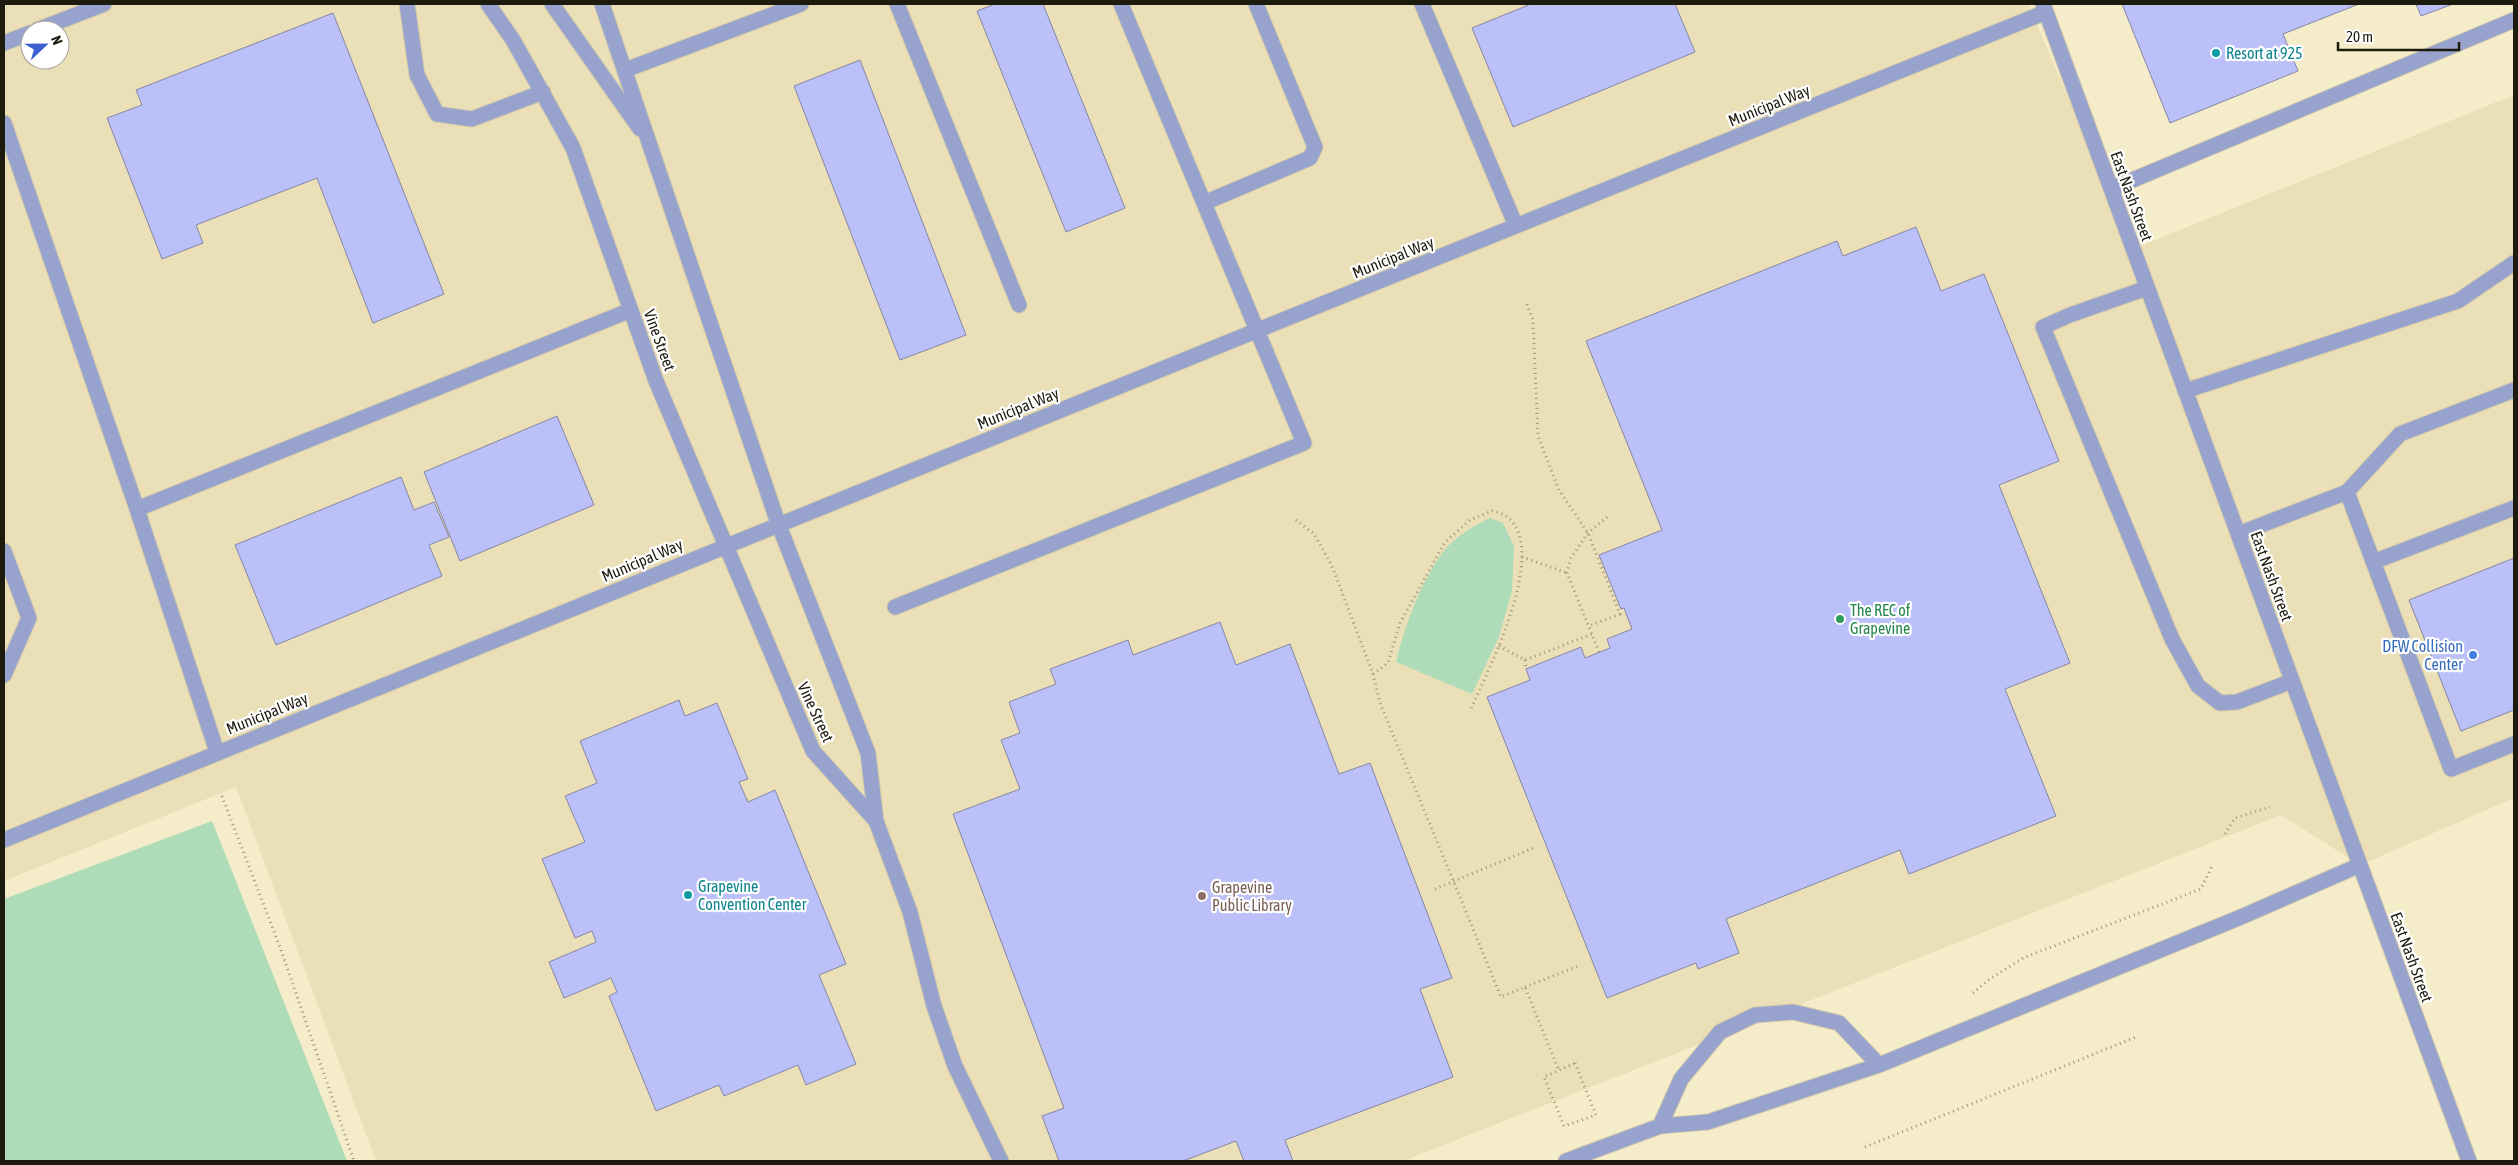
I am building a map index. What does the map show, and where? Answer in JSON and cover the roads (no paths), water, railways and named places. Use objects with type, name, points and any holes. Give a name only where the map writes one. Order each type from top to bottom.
[{"type":"street","points":[[63,20],[104,4]]},
{"type":"street","points":[[407,4],[417,75],[437,114],[472,119],[543,92]]},
{"type":"street","name":"Vine Street","points":[[488,4],[543,92],[573,148],[656,381],[813,751],[876,821]]},
{"type":"street","name":"Vine Street","points":[[552,4],[651,144]]},
{"type":"street","name":"Vine Street","points":[[602,4],[651,144],[778,524],[868,753],[876,821]]},
{"type":"street","points":[[897,4],[1019,305]]},
{"type":"street","points":[[894,607],[1304,443],[1121,4]]},
{"type":"street","points":[[1204,203],[1310,158],[1315,147],[1256,4]]},
{"type":"street","points":[[1422,4],[1516,226]]},
{"type":"street","points":[[625,70],[792,5]]},
{"type":"street","name":"Municipal Way","points":[[4,840],[217,752],[406,677],[725,544],[1516,226],[2044,8]]},
{"type":"street","name":"East Nash Street","points":[[2044,8],[2469,1161]]},
{"type":"street","points":[[2110,188],[2514,20]]},
{"type":"street","points":[[4,43],[20,37]]},
{"type":"street","points":[[4,123],[137,509],[217,752]]},
{"type":"street","points":[[2185,391],[2458,301],[2514,263]]},
{"type":"street","points":[[2147,288],[2070,315],[2043,327],[2172,639],[2198,686],[2220,703],[2237,702],[2292,681]]},
{"type":"street","points":[[137,509],[631,310]]},
{"type":"street","points":[[2238,534],[2346,492],[2400,434],[2514,390]]},
{"type":"street","points":[[2346,492],[2451,769],[2514,744]]},
{"type":"street","points":[[2373,562],[2514,508]]},
{"type":"street","points":[[4,552],[29,618],[4,676]]},
{"type":"street","points":[[876,821],[910,912],[934,1006],[955,1066],[1001,1161]]},
{"type":"street","points":[[1566,1161],[1589,1157],[1660,1126],[1708,1122],[1879,1065],[2232,921],[2360,865]]},
{"type":"street","points":[[1660,1126],[1681,1079],[1720,1032],[1755,1015],[1793,1012],[1840,1023],[1879,1065]]},
{"type":"place","name":"Resort at 925","points":[[2216,53]]},
{"type":"place","name":"The REC of Grapevine","points":[[1840,619]]},
{"type":"place","name":"DFW Collision Center","points":[[2473,655]]},
{"type":"place","name":"Grapevine Convention Center","points":[[688,895]]},
{"type":"place","name":"Grapevine Public Library","points":[[1202,896]]}]
